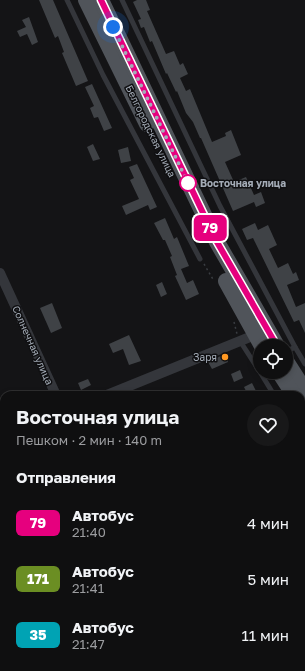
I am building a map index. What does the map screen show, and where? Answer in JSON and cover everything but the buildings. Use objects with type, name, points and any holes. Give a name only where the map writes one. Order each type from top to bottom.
[{"type":"main road","name":"Белгородская улица","points":[[86,0],[194,219],[256,337]]},
{"type":"main road","name":"Белгородская улица","points":[[101,0],[217,242],[256,337]]},
{"type":"main road","points":[[293,372],[305,391]]},
{"type":"main road","points":[[284,379],[291,391]]},
{"type":"street","name":"Солнечная улица","points":[[0,273],[54,391]]},
{"type":"street","points":[[117,391],[256,337]]},
{"type":"lane","points":[[67,0],[103,75],[200,259]]},
{"type":"lane","points":[[122,0],[220,206],[305,364]]},
{"type":"lane","points":[[264,379],[272,391]]},
{"type":"bus line","name":"79","points":[[101,0],[125,54],[217,242],[272,339]]},
{"type":"place","name":"Восточная улица","points":[[188,183]]},
{"type":"place","name":"Заря","points":[[225,357]]},
{"type":"route","points":[[113,27],[188,183]]}]
